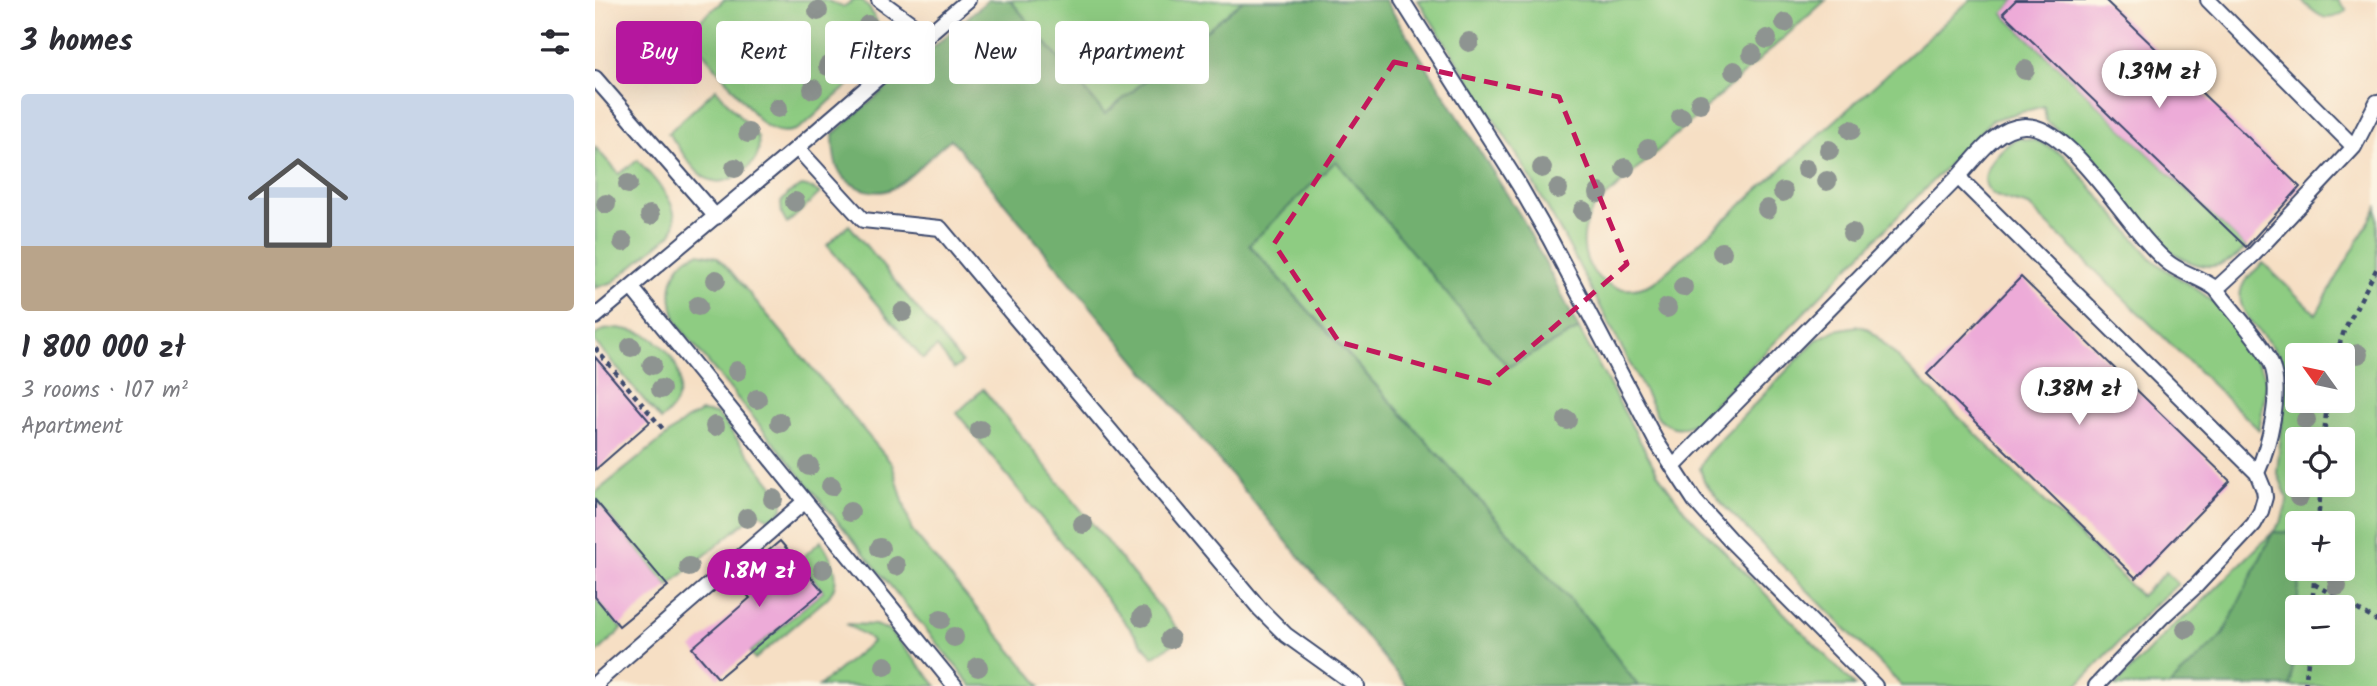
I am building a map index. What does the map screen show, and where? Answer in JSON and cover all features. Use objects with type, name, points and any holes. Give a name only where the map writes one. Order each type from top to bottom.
[{"type":"lane","points":[[879,0],[908,21]]},
{"type":"lane","points":[[1402,0],[1519,185],[1656,442],[1696,501],[1730,540],[1875,686]]},
{"type":"lane","points":[[2208,0],[2354,147]]},
{"type":"lane","points":[[935,27],[962,2]]},
{"type":"lane","points":[[595,78],[716,217]]},
{"type":"lane","points":[[595,317],[871,84]]},
{"type":"lane","points":[[2217,289],[2254,254],[2354,147],[2377,102]]},
{"type":"lane","points":[[1673,467],[2006,130],[2023,125],[2038,129],[2067,146],[2136,229],[2170,264],[2203,279],[2217,289],[2263,349],[2272,365],[2276,384],[2267,450],[2257,473]]},
{"type":"lane","points":[[797,148],[863,220],[940,228],[1260,609],[1286,635],[1357,686]]},
{"type":"lane","points":[[1958,177],[2257,473],[2265,497],[2254,524],[2096,686]]},
{"type":"lane","points":[[631,287],[955,686]]},
{"type":"lane","points":[[596,684],[804,502]]},
{"type":"path","points":[[2340,343],[2377,268]]},
{"type":"path","points":[[595,348],[663,429]]},
{"type":"path","points":[[2313,595],[2314,581]]},
{"type":"path","points":[[2314,584],[2377,621]]},
{"type":"path","points":[[2305,686],[2308,665]]},
{"type":"highlighted area","points":[[1394,62],[1559,97],[1627,264],[1489,383],[1339,342],[1274,244]]},
{"type":"green space","points":[[724,0],[825,0],[843,7],[854,0],[862,0],[876,21],[825,21],[825,84],[850,84],[808,122],[795,130],[785,132],[776,131],[760,121],[730,84],[811,84],[811,21],[716,21],[716,68],[702,51],[702,21],[700,21]]},
{"type":"green space","points":[[988,0],[1010,0],[1028,21],[964,21]]},
{"type":"green space","points":[[1010,0],[1243,0],[1209,28],[1209,21],[1055,21],[1055,54],[1041,37],[1041,21],[1028,21]]},
{"type":"green space","points":[[1243,0],[1385,0],[1523,220],[1579,329],[1508,367],[1336,161],[1249,245],[1593,626],[1638,686],[1407,686],[951,139],[893,188],[869,191],[846,180],[837,167],[833,134],[891,84],[935,84],[935,46],[949,34],[949,84],[1041,84],[1041,37],[1055,54],[1055,84],[1080,84],[1105,114],[1141,84],[1209,84],[1209,28]]},
{"type":"green space","points":[[1418,0],[1826,0],[1594,208],[1586,226],[1584,243],[1587,259],[1594,273],[1605,283],[1620,288],[1637,288],[1655,282],[1970,0],[2016,0],[2003,14],[2246,247],[2225,263],[2203,266],[2181,258],[2159,242],[2085,155],[2046,121],[2044,106],[1992,120],[1699,420],[1688,426],[1673,427],[1658,417],[1522,163]]},
{"type":"green space","points":[[2301,0],[2337,0],[2347,10],[2333,17],[2322,17]]},
{"type":"green space","points":[[1080,84],[1141,84],[1105,114]]},
{"type":"green space","points":[[716,89],[758,137],[759,143],[757,156],[749,166],[731,179],[720,182],[710,180],[692,166],[668,133]]},
{"type":"green space","points":[[2018,138],[2038,141],[2064,155],[2152,259],[2207,297],[2228,319],[2264,373],[2267,382],[2259,430],[2029,206],[2000,198],[1988,190],[1985,182],[1990,164],[2003,148]]},
{"type":"green space","points":[[595,147],[619,174],[638,160],[666,194],[675,224],[671,234],[613,282],[595,288]]},
{"type":"green space","points":[[1336,160],[1508,367],[1579,329],[1658,474],[1685,511],[1855,686],[1638,686],[1593,626],[1249,244]]},
{"type":"green space","points":[[802,186],[820,193],[787,224],[782,215],[781,202],[790,192]]},
{"type":"green space","points":[[2377,208],[2377,686],[2291,686],[2293,665],[2355,665],[2355,595],[2298,595],[2299,581],[2355,581],[2355,511],[2285,511],[2285,532],[2273,532],[2282,520],[2287,497],[2355,497],[2355,427],[2285,427],[2285,492],[2277,472],[2285,395],[2285,413],[2355,413],[2355,343],[2285,343],[2285,371],[2277,353],[2249,320],[2241,302],[2241,293],[2246,280],[2263,263],[2316,314]]},
{"type":"green space","points":[[849,225],[962,363],[954,369],[937,347],[923,359],[827,245]]},
{"type":"green space","points":[[699,253],[717,257],[728,268],[892,464],[912,531],[1041,686],[972,686],[681,329],[673,308],[672,285],[680,265]]},
{"type":"green space","points":[[1858,326],[1869,329],[2141,596],[2166,572],[2178,584],[2151,608],[2077,686],[1902,686],[1724,506],[1704,481],[1700,468],[1707,454],[1816,340],[1835,330]]},
{"type":"green space","points":[[618,328],[650,337],[661,345],[676,365],[680,388],[677,400],[661,420],[595,342],[595,335],[604,330]]},
{"type":"green space","points":[[983,389],[1184,637],[1153,657],[957,413]]},
{"type":"green space","points":[[701,412],[716,414],[722,420],[780,495],[783,508],[776,516],[767,518],[757,512],[668,586],[595,500],[595,493],[686,420]]},
{"type":"green space","points":[[2273,532],[2223,635],[2169,686],[2115,686],[2173,626],[2193,611]]},
{"type":"green space","points":[[2273,532],[2285,532],[2285,581],[2299,581],[2298,595],[2285,595],[2285,665],[2293,665],[2291,686],[2169,686],[2223,635]]},
{"type":"green space","points":[[821,541],[833,563],[835,586],[825,600],[755,659],[750,652],[823,591],[798,561]]},
{"type":"green space","points":[[595,597],[622,629],[595,655]]},
{"type":"green space","points":[[846,624],[875,625],[889,630],[937,686],[819,686],[872,642]]},
{"type":"building","points":[[2016,0],[2105,0],[2300,187],[2246,247],[2003,13]]},
{"type":"building","points":[[2021,277],[2230,481],[2136,578],[1927,374]]},
{"type":"building","points":[[595,357],[650,422],[595,470]]},
{"type":"building","points":[[595,500],[668,586],[619,626],[595,597]]},
{"type":"building","points":[[780,541],[823,591],[718,678],[692,648],[750,598],[734,580]]}]
